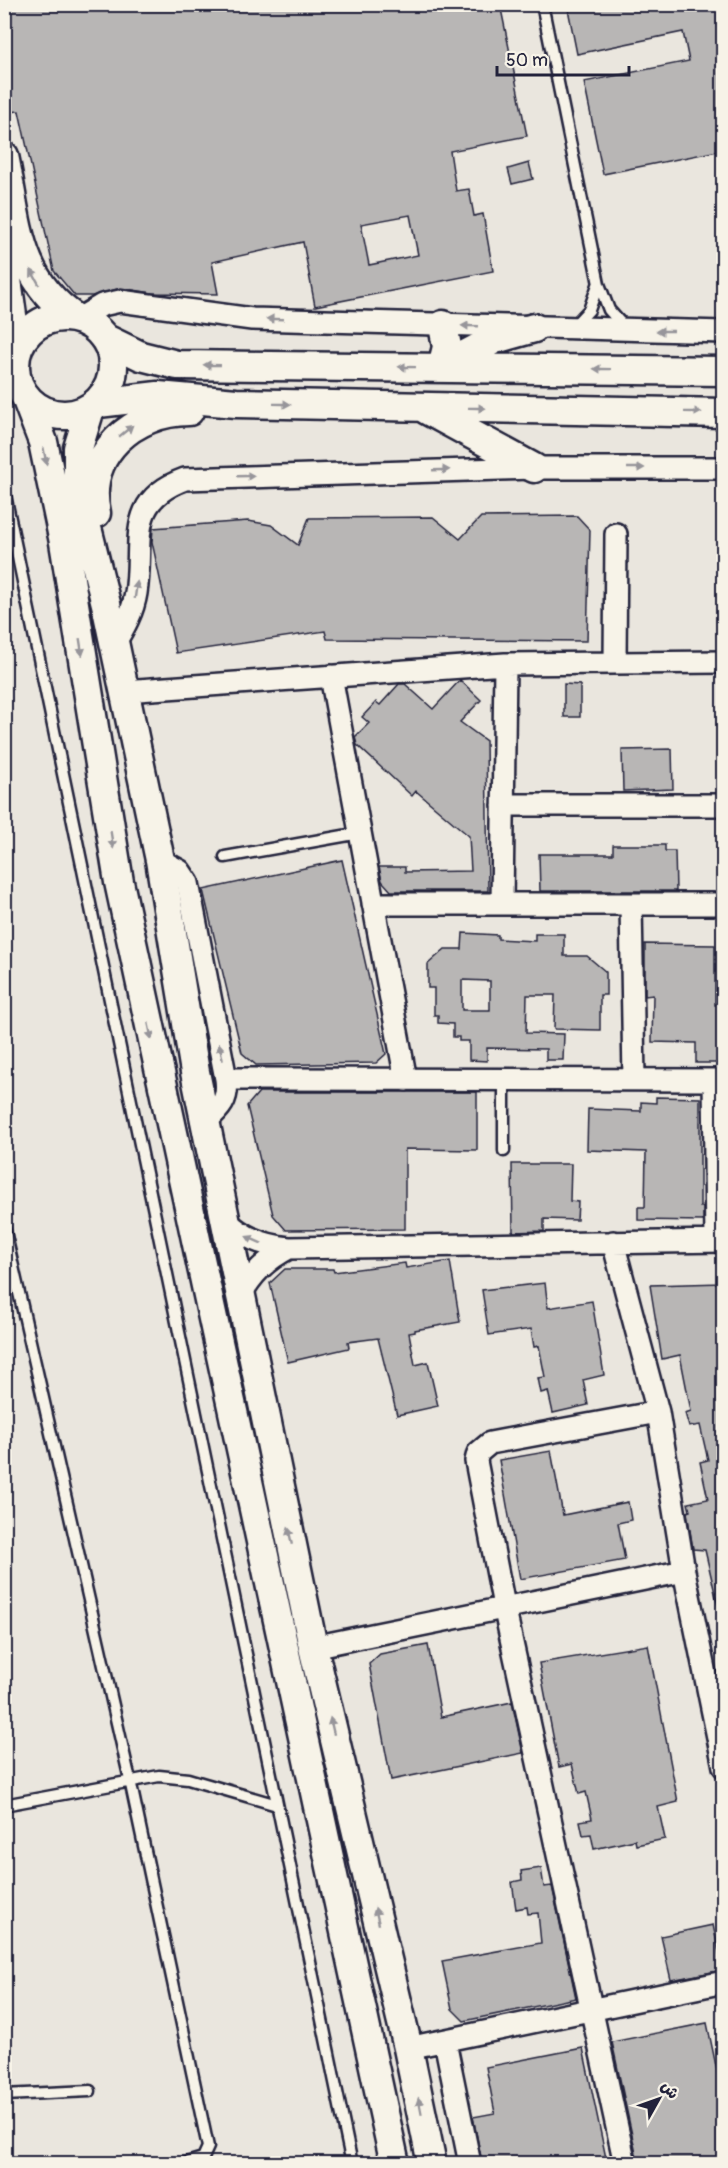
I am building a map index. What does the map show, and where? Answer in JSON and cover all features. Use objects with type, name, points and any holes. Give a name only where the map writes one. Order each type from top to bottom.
[{"type":"main road","points":[[4,156],[22,243],[32,274],[54,303],[93,327],[104,338],[112,354],[113,372],[108,388],[94,406],[78,448],[78,492],[106,604],[160,860],[224,1220],[313,1647],[408,2048],[432,2163]]},
{"type":"main road","points":[[4,258],[17,351],[15,377],[27,400],[43,442],[64,542],[119,882],[395,2163]]},
{"type":"main road","points":[[17,351],[23,338],[40,324],[60,317],[77,319]]},
{"type":"main road","points":[[442,367],[447,346],[443,325]]},
{"type":"main road","points":[[442,367],[495,339],[534,328]]},
{"type":"main road","points":[[104,338],[141,356],[177,364],[723,371]]},
{"type":"main road","points":[[27,400],[41,410],[57,416],[74,415],[94,406],[148,396],[236,403],[723,413]]},
{"type":"main road","points":[[106,604],[110,572],[94,504],[94,489],[97,474],[108,449],[131,426],[147,418],[162,413],[212,411],[236,403]]},
{"type":"main road","points":[[422,408],[534,468]]},
{"type":"street","points":[[77,319],[102,305],[120,302],[252,319],[569,330],[723,332]]},
{"type":"street","points":[[114,644],[133,607],[138,576],[137,544],[140,523],[148,505],[174,483],[196,477],[534,468],[723,468]]},
{"type":"street","points":[[615,663],[616,534]]},
{"type":"street","points":[[124,691],[505,664],[723,662]]},
{"type":"street","points":[[502,904],[505,664]]},
{"type":"street","points":[[331,676],[406,1080]]},
{"type":"street","points":[[503,805],[723,805]]},
{"type":"street","points":[[160,860],[180,871],[188,883],[226,1079],[226,1098],[219,1110],[205,1122]]},
{"type":"street","points":[[373,904],[723,904]]},
{"type":"street","points":[[631,904],[634,1080]]},
{"type":"street","points":[[224,1220],[252,1240],[268,1246],[289,1248],[720,1241],[719,1080],[226,1079]]},
{"type":"street","points":[[613,1242],[658,1412],[684,1571],[723,1767]]},
{"type":"street","points":[[240,1296],[259,1268],[271,1257],[289,1248]]},
{"type":"street","points":[[625,2163],[476,1469],[478,1454],[483,1447],[498,1442],[658,1412]]},
{"type":"street","points":[[313,1647],[504,1606],[684,1571]]},
{"type":"street","points":[[408,2048],[723,1982]]},
{"type":"street","points":[[445,2041],[470,2163]]},
{"type":"lane","points":[[542,4],[599,284],[609,310],[629,331]]},
{"type":"lane","points":[[569,330],[589,310],[599,284]]},
{"type":"lane","points":[[4,490],[352,2163]]},
{"type":"lane","points":[[225,857],[360,833]]},
{"type":"lane","points":[[504,1080],[504,1151]]},
{"type":"lane","points":[[4,1227],[130,1780],[208,2147],[203,2158],[183,2163]]},
{"type":"lane","points":[[4,1805],[159,1776],[188,1779],[277,1805]]},
{"type":"lane","points":[[4,2095],[90,2091]]},
{"type":"building","points":[[4,4],[500,4],[527,136],[450,151],[456,191],[469,189],[474,216],[483,214],[493,271],[315,306],[303,242],[212,262],[218,294],[152,293],[121,288],[92,296],[75,296],[54,271],[19,111],[10,112],[4,85]],"holes":[[[410,215],[418,255],[369,265],[361,224]]]},
{"type":"building","points":[[567,4],[723,4],[723,150],[603,174],[584,82],[689,61],[683,32],[577,54]]},
{"type":"building","points":[[529,163],[533,179],[512,184],[508,169]]},
{"type":"building","points":[[577,516],[590,530],[587,641],[327,639],[325,631],[176,653],[152,542],[153,528],[248,521],[271,525],[298,545],[309,518],[433,517],[460,539],[481,517]]},
{"type":"building","points":[[460,680],[481,700],[460,722],[486,741],[488,891],[391,891],[382,881],[379,867],[405,867],[405,872],[471,871],[469,836],[416,791],[412,796],[357,745],[355,737],[369,723],[362,717],[376,702],[380,705],[399,684],[405,684],[433,709]]},
{"type":"building","points":[[564,684],[580,685],[580,717],[564,717]]},
{"type":"building","points":[[672,749],[673,789],[623,791],[622,750]]},
{"type":"building","points":[[613,845],[665,845],[665,851],[675,851],[676,891],[540,891],[539,854],[613,854]]},
{"type":"building","points":[[342,860],[386,1054],[376,1063],[256,1065],[242,1053],[203,890]]},
{"type":"building","points":[[463,933],[498,935],[498,939],[535,941],[535,934],[564,934],[564,956],[587,956],[606,972],[606,995],[600,995],[600,1030],[554,1029],[555,995],[527,995],[526,1033],[564,1034],[563,1060],[546,1060],[546,1049],[487,1048],[487,1061],[469,1060],[469,1041],[459,1041],[459,1037],[453,1037],[453,1024],[438,1023],[438,1015],[434,1015],[434,988],[428,988],[428,964],[445,949],[462,949]],"holes":[[[462,980],[490,981],[490,1010],[462,1010]]]},
{"type":"building","points":[[645,944],[715,945],[715,1005],[720,1005],[719,1063],[696,1063],[696,1043],[652,1042],[653,995],[645,996]]},
{"type":"building","points":[[259,1092],[477,1092],[477,1150],[405,1149],[405,1229],[286,1230],[273,1215],[247,1106]]},
{"type":"building","points":[[656,1097],[700,1098],[700,1207],[703,1207],[703,1221],[638,1220],[638,1207],[645,1207],[646,1152],[587,1150],[588,1109],[641,1111],[641,1102],[656,1103]]},
{"type":"building","points":[[512,1164],[571,1164],[570,1201],[578,1202],[577,1220],[544,1219],[544,1231],[513,1232]]},
{"type":"building","points":[[450,1261],[460,1322],[409,1333],[415,1365],[428,1362],[438,1406],[397,1415],[378,1338],[348,1342],[349,1348],[288,1362],[270,1283],[285,1269],[333,1269],[334,1272],[405,1263],[406,1268]]},
{"type":"building","points":[[545,1283],[548,1308],[592,1301],[604,1375],[583,1380],[588,1405],[553,1413],[548,1391],[541,1393],[538,1378],[545,1377],[539,1346],[534,1347],[531,1329],[489,1335],[482,1290]]},
{"type":"building","points":[[723,1283],[723,1605],[718,1606],[705,1550],[693,1549],[687,1512],[690,1511],[688,1503],[708,1499],[700,1462],[708,1460],[700,1425],[689,1427],[685,1413],[691,1411],[680,1355],[662,1359],[650,1285]]},
{"type":"building","points":[[551,1451],[563,1515],[628,1502],[631,1520],[618,1523],[625,1560],[520,1579],[499,1460]]},
{"type":"building","points":[[428,1645],[441,1717],[512,1702],[523,1753],[391,1780],[369,1664],[380,1654]]},
{"type":"building","points":[[648,1645],[678,1802],[658,1807],[665,1839],[636,1845],[635,1840],[594,1849],[591,1834],[583,1835],[580,1821],[592,1819],[586,1792],[579,1794],[572,1764],[559,1767],[539,1663]]},
{"type":"building","points":[[541,1868],[544,1887],[552,1886],[576,1998],[464,2021],[452,2009],[442,1961],[541,1943],[538,1913],[528,1914],[527,1907],[516,1909],[512,1882],[522,1880],[521,1871]]},
{"type":"building","points":[[713,1925],[723,1970],[671,1980],[661,1936]]},
{"type":"building","points":[[707,2023],[721,2090],[723,2089],[723,2163],[638,2163],[612,2042]]},
{"type":"building","points":[[583,2048],[607,2163],[482,2163],[473,2117],[495,2113],[486,2067]]}]
